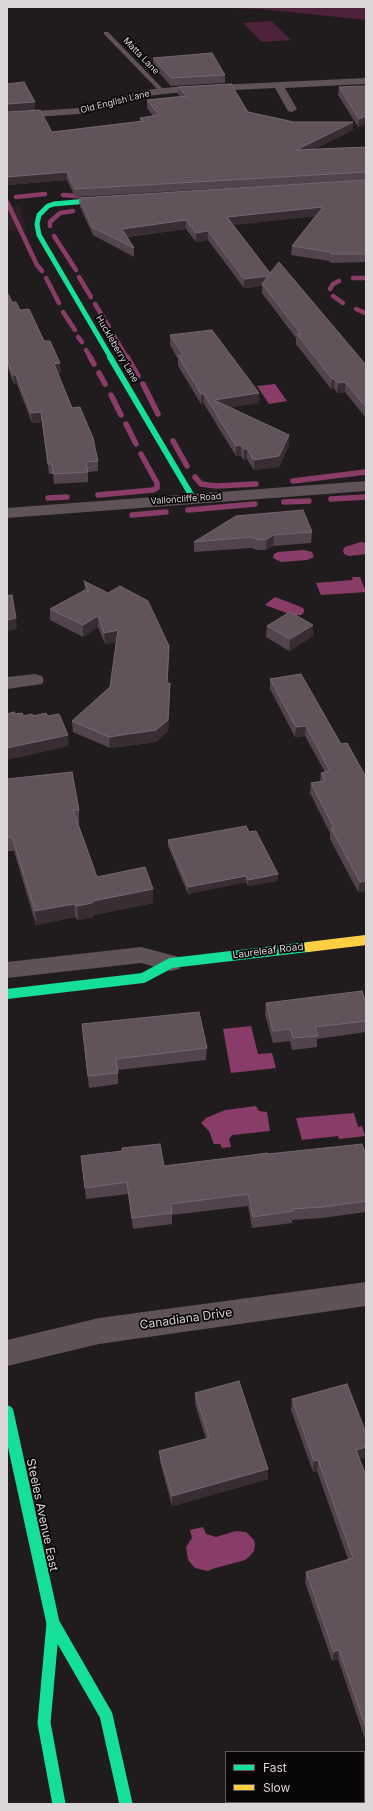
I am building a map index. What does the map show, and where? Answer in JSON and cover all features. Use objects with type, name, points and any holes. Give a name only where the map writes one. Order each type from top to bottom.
[{"type":"street","name":"Old English Lane","points":[[7,116],[79,111],[103,106],[138,95],[162,91],[366,81]]},
{"type":"street","points":[[278,85],[292,109]]},
{"type":"street","name":"Huckleberry Lane","points":[[122,199],[54,204],[44,209],[39,215],[37,227],[42,241],[193,498]]},
{"type":"street","name":"Valloncliffe Road","points":[[7,513],[366,486]]},
{"type":"street","points":[[7,683],[35,680]]},
{"type":"street","name":"Laureleaf Road","points":[[7,970],[140,955],[171,963],[366,940]]},
{"type":"street","name":"Laureleaf Road","points":[[7,994],[143,978],[171,963]]},
{"type":"street","name":"Canadiana Drive","points":[[7,1353],[99,1331],[366,1294]]},
{"type":"street","name":"Steeles Avenue East","points":[[7,1412],[53,1623],[44,1723],[59,1804]]},
{"type":"street","name":"Steeles Avenue East","points":[[53,1623],[106,1715],[126,1804]]},
{"type":"lane","name":"Matta Lane","points":[[106,32],[162,91]]},
{"type":"shaded area","points":[[206,7],[366,7],[366,20],[261,9]]},
{"type":"shaded area","points":[[271,21],[291,40],[262,42],[243,23]]},
{"type":"shaded area","points":[[7,205],[20,207],[26,230],[7,231]]},
{"type":"shaded area","points":[[275,384],[287,401],[269,404],[257,386]]},
{"type":"shaded area","points":[[361,542],[366,543],[366,554],[349,556],[344,554],[343,550],[345,547]]},
{"type":"shaded area","points":[[304,550],[312,552],[314,557],[307,560],[281,562],[273,558],[274,554],[278,552]]},
{"type":"shaded area","points":[[352,577],[360,577],[366,592],[321,595],[316,583],[353,580]]},
{"type":"shaded area","points":[[275,597],[301,607],[304,609],[304,612],[301,615],[292,615],[265,605]]},
{"type":"shaded area","points":[[251,1026],[258,1054],[272,1053],[276,1068],[231,1073],[223,1029]]},
{"type":"shaded area","points":[[256,1106],[259,1111],[267,1112],[270,1131],[232,1135],[229,1139],[231,1147],[222,1148],[220,1144],[214,1144],[209,1131],[201,1123],[206,1118],[225,1110]]},
{"type":"shaded area","points":[[354,1113],[358,1127],[362,1126],[365,1136],[339,1139],[338,1136],[302,1140],[296,1118]]},
{"type":"shaded area","points":[[203,1527],[206,1534],[216,1537],[236,1531],[246,1532],[254,1540],[254,1551],[245,1560],[208,1571],[195,1568],[188,1560],[186,1547],[192,1538],[190,1530]]},
{"type":"building","points":[[212,53],[225,75],[171,78],[153,58]]},
{"type":"building","points":[[24,82],[35,102],[7,104],[7,84]]},
{"type":"building","points":[[231,84],[248,112],[294,122],[353,122],[296,150],[366,147],[366,172],[75,189],[67,172],[7,177],[7,112],[40,110],[52,132],[144,121],[140,118],[159,115],[147,100],[187,96],[178,87]]},
{"type":"building","points":[[366,86],[366,116],[359,119],[339,87]]},
{"type":"building","points":[[366,180],[366,254],[331,254],[330,252],[292,246],[323,207],[227,217],[270,273],[279,262],[366,365],[366,407],[345,382],[338,383],[332,379],[297,334],[301,334],[262,284],[268,276],[244,279],[208,231],[196,233],[186,220],[122,229],[134,248],[92,227],[79,198]]},
{"type":"building","points":[[7,292],[12,302],[16,302],[20,310],[29,309],[44,341],[50,341],[60,363],[54,364],[72,408],[80,407],[93,438],[98,461],[86,462],[88,472],[53,474],[52,464],[48,464],[41,412],[31,413],[16,375],[13,375],[7,359]]},
{"type":"building","points":[[212,330],[259,393],[214,400],[289,435],[279,456],[254,460],[247,449],[244,449],[241,445],[236,446],[204,394],[201,394],[178,356],[183,355],[170,335]]},
{"type":"building","points":[[303,510],[312,532],[274,535],[267,539],[259,540],[251,537],[194,542],[236,516]]},
{"type":"building","points":[[84,581],[108,593],[120,586],[148,601],[169,646],[167,683],[170,683],[168,720],[156,730],[109,737],[72,721],[110,687],[118,630],[104,633],[98,616],[83,625],[50,609],[85,590],[89,592]]},
{"type":"building","points":[[12,595],[16,618],[7,620],[7,596]]},
{"type":"building","points":[[290,612],[313,625],[290,639],[267,626]]},
{"type":"building","points":[[301,674],[341,744],[347,743],[366,777],[366,881],[360,882],[331,828],[334,828],[311,783],[325,781],[321,773],[330,771],[306,726],[296,727],[270,679]]},
{"type":"building","points":[[14,712],[15,714],[22,713],[23,716],[32,714],[33,716],[46,713],[48,716],[59,714],[68,735],[7,748],[7,714]]},
{"type":"building","points":[[72,772],[79,810],[73,810],[97,877],[145,867],[153,889],[93,901],[92,903],[77,906],[74,904],[35,911],[12,837],[7,837],[7,779]]},
{"type":"building","points":[[246,826],[249,832],[256,831],[278,874],[248,880],[246,876],[188,887],[168,840]]},
{"type":"building","points":[[362,991],[366,1003],[366,1021],[315,1027],[318,1036],[293,1038],[290,1029],[273,1031],[266,1003]]},
{"type":"building","points":[[199,1012],[207,1048],[116,1059],[118,1073],[88,1076],[82,1024]]},
{"type":"building","points":[[160,1144],[164,1166],[268,1153],[362,1144],[364,1150],[366,1150],[366,1201],[323,1207],[292,1209],[293,1211],[253,1217],[248,1194],[171,1204],[172,1213],[132,1218],[127,1182],[85,1188],[81,1156],[122,1151],[122,1148]]},
{"type":"building","points":[[239,1381],[268,1469],[172,1496],[159,1451],[209,1438],[195,1393]]},
{"type":"building","points":[[347,1384],[366,1433],[366,1447],[356,1450],[366,1476],[366,1728],[339,1650],[334,1652],[306,1572],[353,1558],[318,1460],[314,1461],[292,1399]]},
{"type":"waterway","points":[[16,197],[45,194]]},
{"type":"waterway","points":[[63,195],[77,196]]},
{"type":"waterway","points":[[7,202],[37,265],[42,271]]},
{"type":"waterway","points":[[50,226],[50,222],[60,213],[73,211]]},
{"type":"waterway","points":[[54,236],[76,270]]},
{"type":"waterway","points":[[79,277],[91,297]]},
{"type":"waterway","points":[[46,278],[59,303]]},
{"type":"waterway","points":[[353,278],[366,278]]},
{"type":"waterway","points":[[330,289],[333,284],[339,281]]},
{"type":"waterway","points":[[333,296],[343,303]]},
{"type":"waterway","points":[[95,304],[109,327]]},
{"type":"waterway","points":[[356,309],[365,313]]},
{"type":"waterway","points":[[63,312],[75,330]]},
{"type":"waterway","points":[[114,336],[127,358]]},
{"type":"waterway","points":[[78,337],[82,342]]},
{"type":"waterway","points":[[86,350],[91,358]]},
{"type":"waterway","points":[[90,357],[94,364]]},
{"type":"waterway","points":[[127,357],[138,376]]},
{"type":"waterway","points":[[99,373],[105,384]]},
{"type":"waterway","points":[[143,384],[158,414]]},
{"type":"waterway","points":[[111,395],[121,415]]},
{"type":"waterway","points":[[126,424],[136,444]]},
{"type":"waterway","points":[[173,441],[187,466]]},
{"type":"waterway","points":[[98,495],[153,490],[157,488],[157,483],[141,454]]},
{"type":"waterway","points":[[293,481],[366,472]]},
{"type":"waterway","points":[[195,477],[201,484],[216,486],[256,484]]},
{"type":"waterway","points":[[48,498],[67,497]]},
{"type":"waterway","points":[[331,499],[366,497]]},
{"type":"waterway","points":[[284,502],[309,501]]},
{"type":"waterway","points":[[188,510],[255,504]]},
{"type":"waterway","points":[[132,515],[166,512]]},
{"type":"traffic: fast","points":[[109,199],[54,204],[48,206],[39,215],[37,224],[39,235],[193,498]]},
{"type":"traffic: fast","points":[[7,994],[143,978],[171,963],[308,947]]},
{"type":"traffic: fast","points":[[7,1412],[53,1623],[44,1723],[59,1804]]},
{"type":"traffic: fast","points":[[53,1623],[106,1715],[126,1804]]},
{"type":"traffic: slow","points":[[308,947],[366,940]]}]
